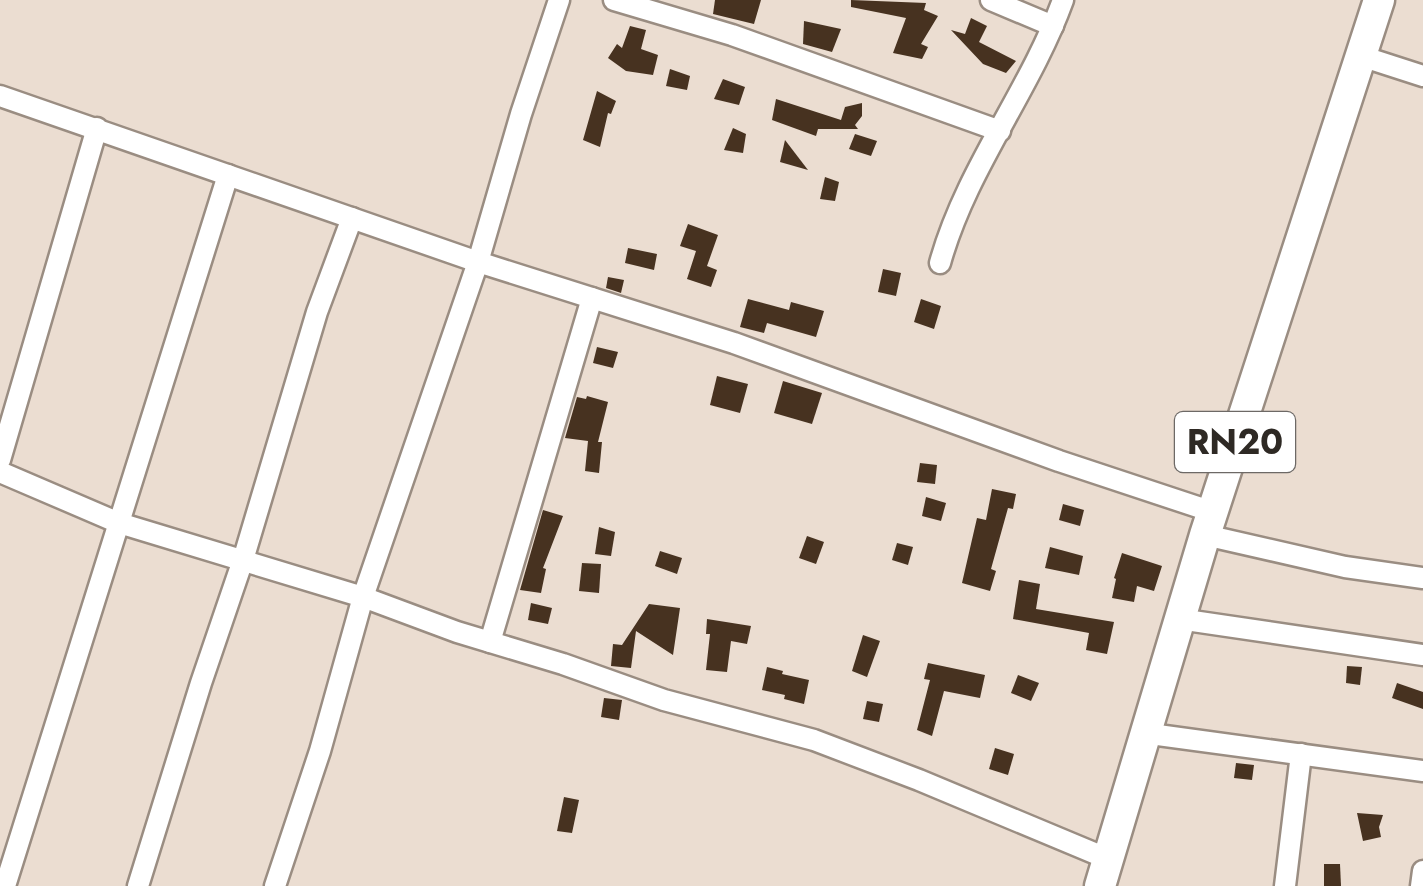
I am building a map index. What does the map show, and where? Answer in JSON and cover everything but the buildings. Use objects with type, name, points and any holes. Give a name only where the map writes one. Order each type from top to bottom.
[{"type":"main road","name":"RN20","points":[[1103,872],[1209,523],[1379,0]]},
{"type":"street","points":[[275,886],[320,750],[363,597],[478,262],[559,0]]},
{"type":"street","points":[[614,0],[750,41],[1000,131]]},
{"type":"street","points":[[991,0],[1053,26]]},
{"type":"street","points":[[940,263],[958,210],[1063,0]]},
{"type":"street","points":[[1361,56],[1423,76]]},
{"type":"street","points":[[0,96],[478,262],[734,344],[1060,461],[1209,523],[1345,568],[1423,578]]},
{"type":"street","points":[[0,460],[98,128]]},
{"type":"street","points":[[5,886],[228,175]]},
{"type":"street","points":[[138,886],[318,312],[352,218]]},
{"type":"street","points":[[490,642],[592,298]]},
{"type":"street","points":[[0,472],[120,524],[363,597],[664,700],[814,740],[919,780],[1103,872]]},
{"type":"street","points":[[1179,619],[1423,654]]},
{"type":"street","points":[[1143,733],[1423,771]]},
{"type":"street","points":[[1285,886],[1301,754]]},
{"type":"street","points":[[1421,886],[1423,871]]}]
